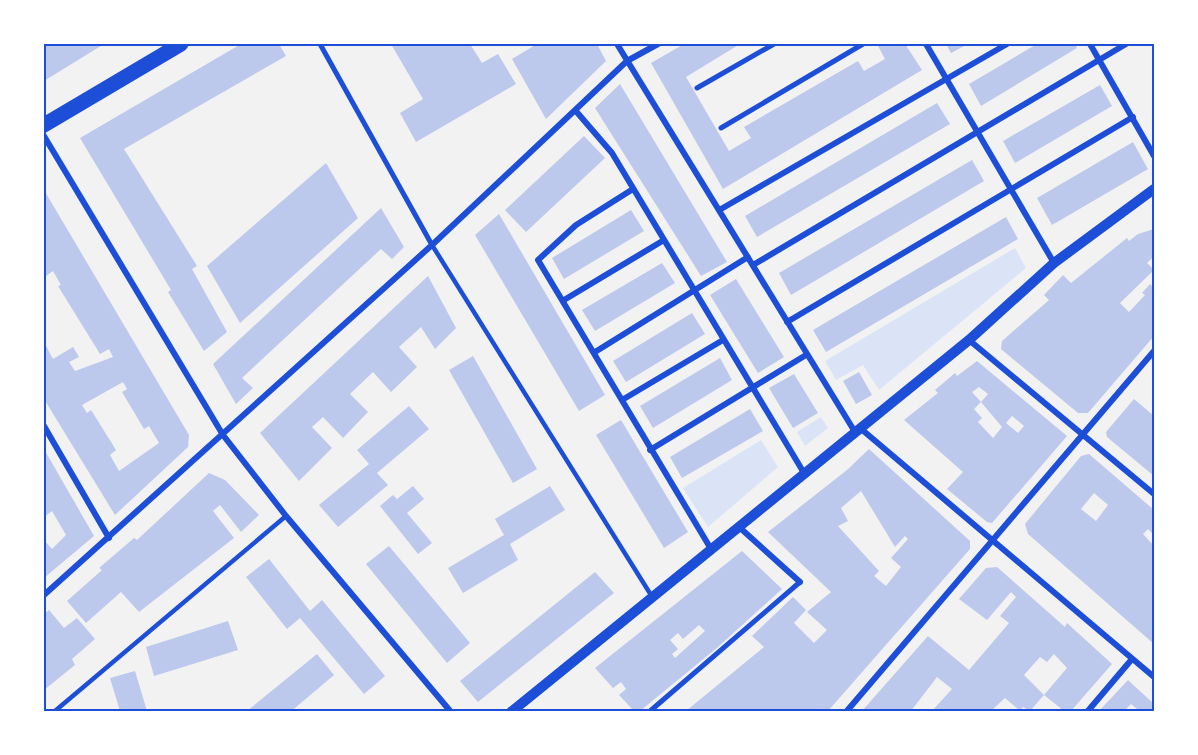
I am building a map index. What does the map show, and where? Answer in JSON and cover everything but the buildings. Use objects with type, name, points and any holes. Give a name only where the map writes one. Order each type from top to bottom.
[{"type":"main road","points":[[44,125],[175,45]]},
{"type":"street","points":[[320,44],[432,244]]},
{"type":"street","points":[[617,44],[721,209],[806,354],[858,430],[1155,677]]},
{"type":"street","points":[[44,595],[432,244],[627,61],[658,44]]},
{"type":"street","points":[[697,88],[774,44]]},
{"type":"street","points":[[721,128],[863,44]]},
{"type":"street","points":[[926,44],[1054,263]]},
{"type":"street","points":[[721,209],[1007,44]]},
{"type":"street","points":[[1090,44],[1155,156]]},
{"type":"street","points":[[753,265],[976,130],[1126,44]]},
{"type":"street","points":[[575,110],[612,153],[804,473]]},
{"type":"street","points":[[788,322],[1133,117]]},
{"type":"street","points":[[44,136],[223,435],[286,516],[451,711]]},
{"type":"street","points":[[633,189],[576,225],[538,260],[711,549]]},
{"type":"street","points":[[511,711],[969,340],[1054,263],[1155,189]]},
{"type":"street","points":[[564,300],[664,240]]},
{"type":"street","points":[[594,352],[695,292],[748,257]]},
{"type":"street","points":[[622,400],[723,340]]},
{"type":"street","points":[[969,340],[1155,494]]},
{"type":"street","points":[[846,711],[1155,351]]},
{"type":"street","points":[[650,450],[806,354]]},
{"type":"street","points":[[44,426],[109,538]]},
{"type":"street","points":[[650,711],[800,582],[738,526]]},
{"type":"street","points":[[1087,711],[1132,659]]},
{"type":"lane","points":[[432,244],[651,596]]},
{"type":"lane","points":[[55,711],[286,516]]},
{"type":"shaded area","points":[[1015,248],[1026,268],[879,390],[863,365],[836,380],[825,361]]},
{"type":"shaded area","points":[[821,417],[828,428],[805,446],[797,432]]},
{"type":"shaded area","points":[[761,440],[778,467],[708,527],[683,488]]}]
